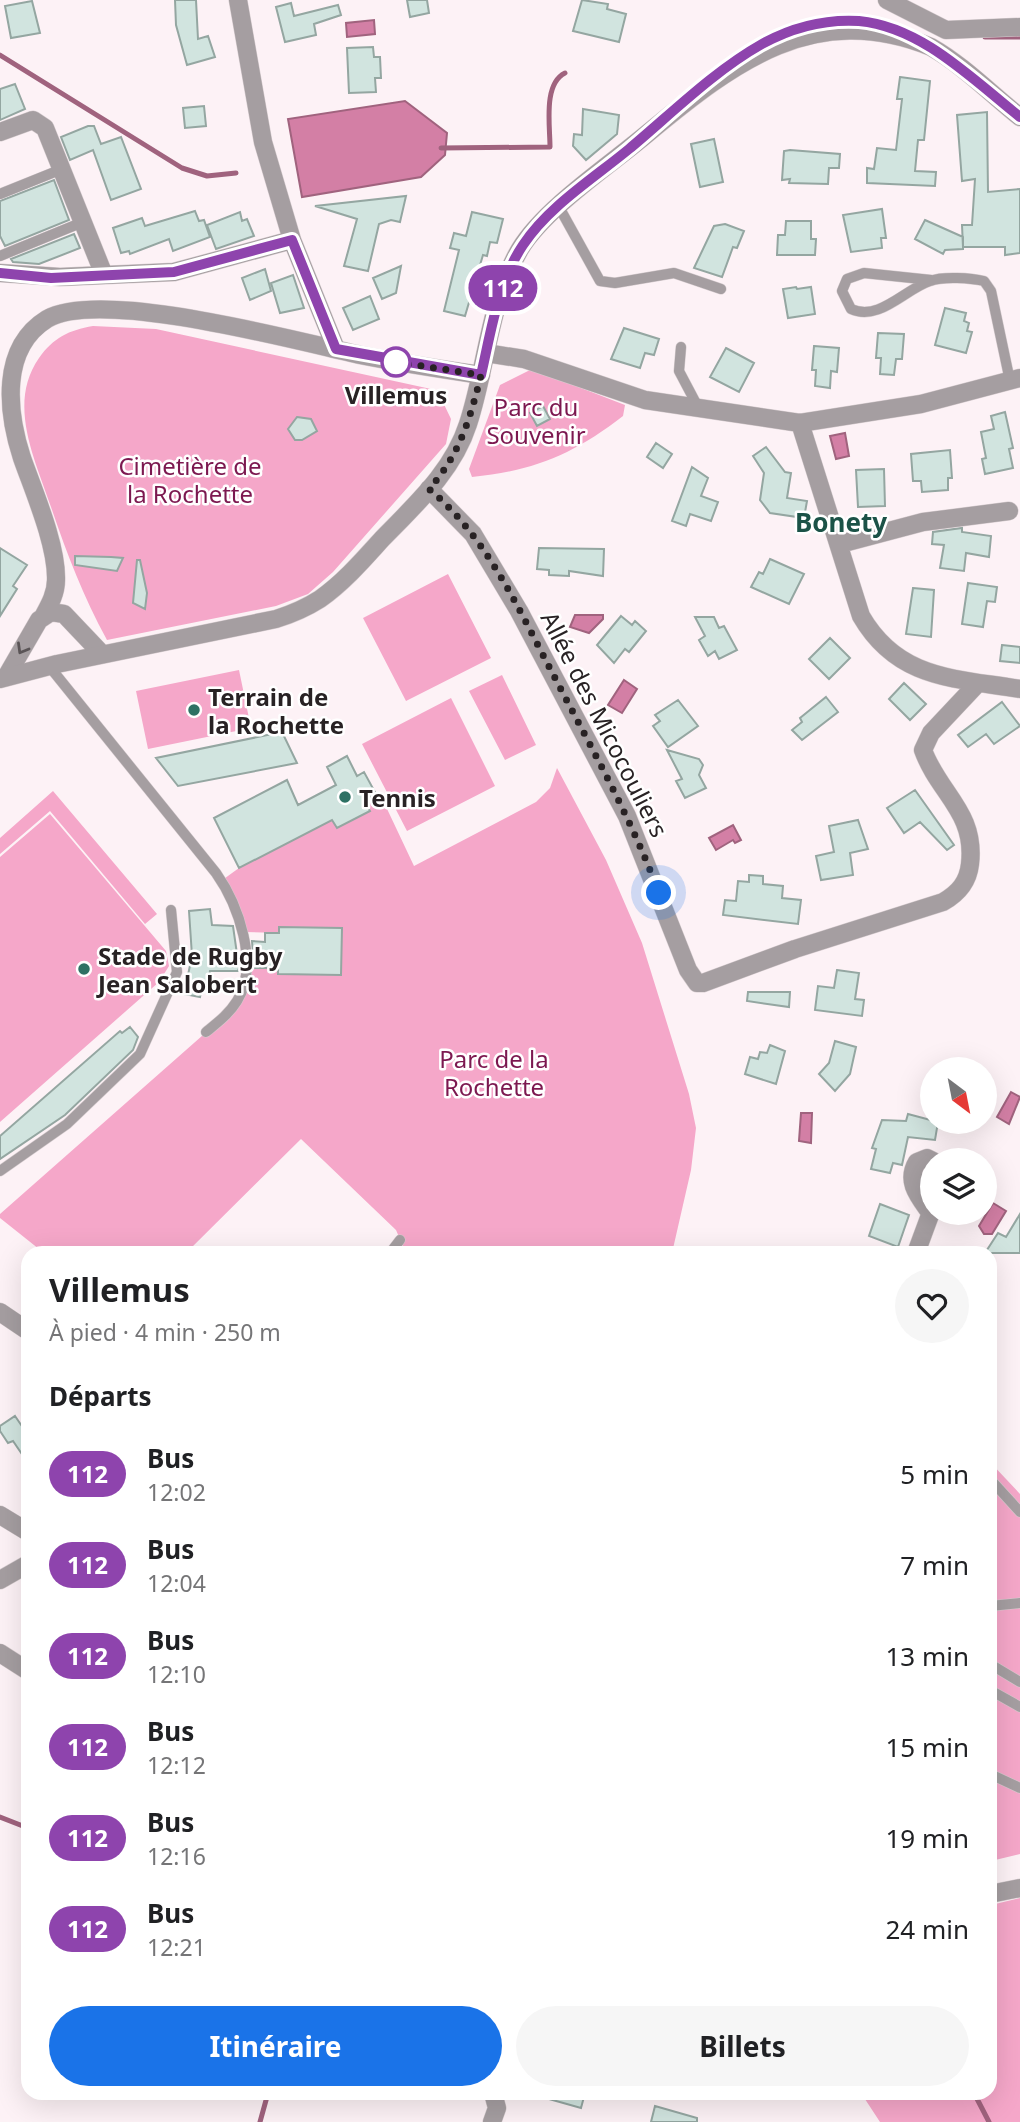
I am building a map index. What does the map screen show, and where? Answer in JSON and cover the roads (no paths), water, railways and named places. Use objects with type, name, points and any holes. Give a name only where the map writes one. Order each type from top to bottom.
[{"type":"street","points":[[238,0],[263,142],[292,240],[336,349]]},
{"type":"street","points":[[887,0],[946,30],[1020,27]]},
{"type":"street","points":[[3,678],[102,654],[268,620],[302,609],[346,577],[429,489],[450,463],[463,441],[500,298],[515,259],[531,233],[714,79],[754,49],[776,37],[807,26],[860,22],[897,31],[933,48],[1020,117]]},
{"type":"street","points":[[933,48],[946,30]]},
{"type":"street","points":[[0,132],[30,120],[39,122],[46,128],[104,275]]},
{"type":"street","points":[[0,273],[51,278],[174,272],[292,240]]},
{"type":"street","points":[[3,678],[44,615],[55,590],[55,564],[12,428],[9,401],[16,354],[37,327],[58,315],[108,310],[180,317],[481,375]]},
{"type":"street","points":[[486,353],[524,359],[632,397],[800,423],[921,404],[1015,380]]},
{"type":"street","points":[[800,423],[861,616],[883,646],[915,668],[978,683],[1020,689]]},
{"type":"street","name":"Allée des Micocouliers","points":[[429,489],[472,534],[519,611],[628,816],[688,970],[697,983],[943,902],[960,890],[970,866],[970,830],[923,750],[931,733],[978,683]]},
{"type":"street","points":[[840,544],[923,522],[1009,511]]},
{"type":"street","points":[[44,615],[54,611],[64,614],[102,654]]},
{"type":"street","points":[[920,1160],[916,1162],[912,1178],[913,1186],[920,1195]]},
{"type":"street","points":[[919,1246],[926,1225]]},
{"type":"street","points":[[0,1312],[21,1326]]},
{"type":"street","points":[[0,1515],[21,1528]]},
{"type":"street","points":[[0,1580],[21,1568]]},
{"type":"street","points":[[0,1653],[21,1666]]},
{"type":"street","points":[[997,1893],[1020,1888]]},
{"type":"street","points":[[492,2122],[498,2108],[495,2100]]},
{"type":"lane","points":[[0,194],[62,169]]},
{"type":"lane","points":[[559,207],[600,281],[615,283],[674,272],[721,289]]},
{"type":"lane","points":[[0,256],[83,222]]},
{"type":"lane","points":[[931,280],[871,312],[851,309],[842,291],[847,279],[864,273],[931,280],[980,280],[989,286],[1015,380]]},
{"type":"lane","points":[[681,347],[679,371],[699,408]]},
{"type":"lane","points":[[49,666],[212,869],[237,908],[243,924],[244,984],[233,1006],[206,1032]]},
{"type":"lane","points":[[0,1171],[67,1124],[140,1054],[177,972],[171,910]]},
{"type":"lane","points":[[395,1246],[400,1240]]},
{"type":"lane","points":[[997,1487],[1020,1512]]},
{"type":"lane","points":[[997,1605],[1020,1603]]},
{"type":"lane","points":[[997,1668],[1020,1682]]},
{"type":"lane","points":[[997,1694],[1020,1707]]},
{"type":"lane","points":[[997,1777],[1020,1788]]},
{"type":"waterway","points":[[985,37],[1020,37]]},
{"type":"waterway","points":[[0,55],[182,168],[207,176],[236,173]]},
{"type":"waterway","points":[[441,148],[550,147],[551,95],[558,78],[565,73]]},
{"type":"waterway","points":[[0,1817],[21,1825]]},
{"type":"waterway","points":[[260,2122],[266,2100]]},
{"type":"waterway","points":[[978,2100],[989,2122]]},
{"type":"place","name":"Villemus","points":[[396,362]]},
{"type":"place","name":"Terrain de la Rochette","points":[[194,710]]},
{"type":"place","name":"Tennis","points":[[345,797]]},
{"type":"place","name":"Stade de Rugby Jean Salobert","points":[[84,969]]},
{"type":"district","name":"Bonety","points":[[841,522]]},
{"type":"park label","name":"Parc du Souvenir","points":[[536,420]]},
{"type":"park label","name":"Cimetière de la Rochette","points":[[190,479]]},
{"type":"park label","name":"Parc de la Rochette","points":[[494,1072]]}]
